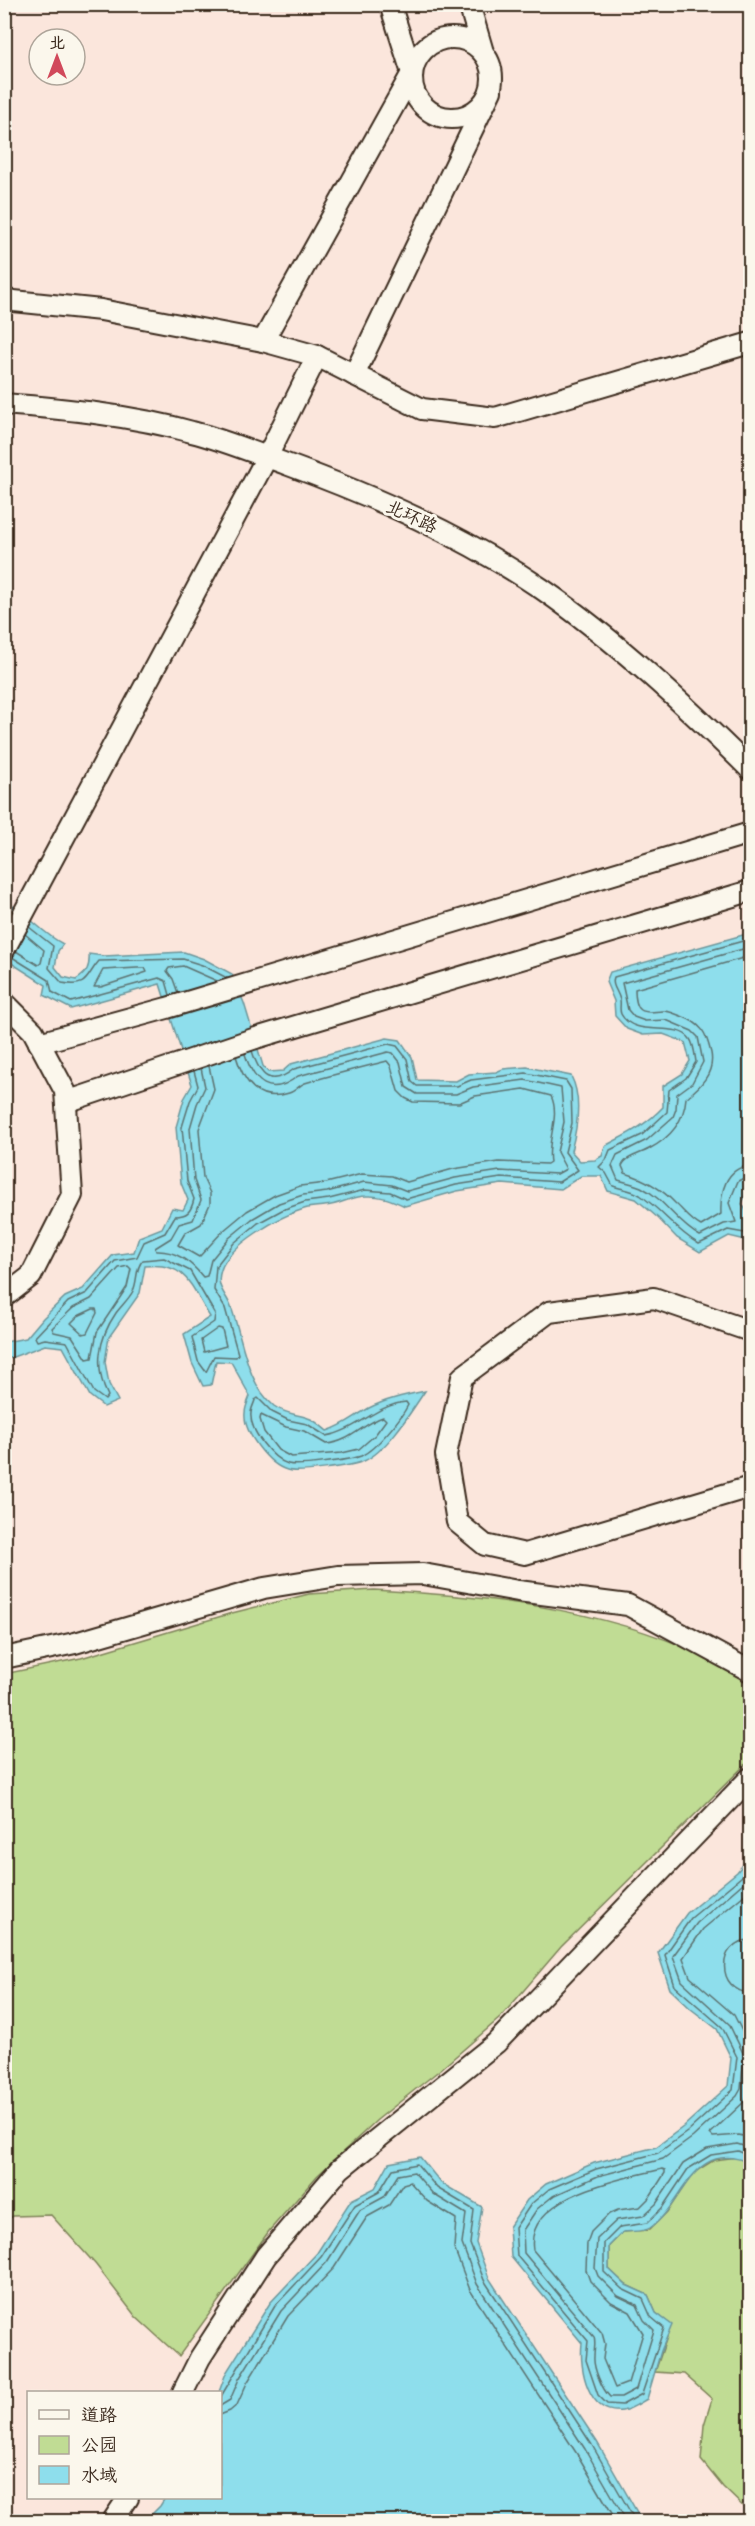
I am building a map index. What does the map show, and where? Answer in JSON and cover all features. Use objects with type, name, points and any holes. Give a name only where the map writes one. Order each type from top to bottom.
[{"type":"street","points":[[390,4],[412,73],[412,86],[417,98],[426,109],[450,118],[463,117],[475,111],[490,91]]},
{"type":"street","points":[[354,375],[490,91],[493,77],[490,64],[483,52],[469,4]]},
{"type":"street","points":[[262,341],[423,50],[434,42],[447,38],[461,39],[473,44],[483,52]]},
{"type":"street","points":[[4,300],[101,310],[262,341],[317,357],[422,409],[495,418],[750,343]]},
{"type":"street","points":[[4,950],[33,900],[86,795],[267,457],[317,357]]},
{"type":"street","name":"北环路","points":[[4,404],[141,420],[192,432],[267,457],[408,513],[454,536],[541,589],[635,663],[750,769]]},
{"type":"street","points":[[39,1043],[167,1008],[240,984],[750,833]]},
{"type":"street","points":[[66,1102],[256,1038],[750,891]]},
{"type":"street","points":[[4,1002],[33,1030],[65,1091],[72,1195],[31,1276],[4,1297]]},
{"type":"street","points":[[750,1332],[654,1298],[549,1312],[462,1377],[446,1455],[457,1522],[485,1545],[525,1554],[750,1487]]},
{"type":"street","points":[[4,1658],[75,1643],[264,1588],[338,1576],[423,1574],[518,1591],[628,1605],[750,1671]]},
{"type":"street","points":[[184,2391],[200,2358],[266,2256],[340,2169],[496,2043],[750,1778]]},
{"type":"street","points":[[112,2522],[127,2499]]},
{"type":"shaded area","points":[[5,5],[750,5],[750,2521],[5,2522]]},
{"type":"green space","points":[[374,1590],[499,1600],[581,1615],[622,1625],[700,1654],[750,1685],[750,1760],[561,1947],[500,2018],[377,2120],[317,2176],[269,2231],[179,2356],[136,2317],[96,2265],[51,2215],[13,2216],[5,2221],[4,1674],[81,1658],[232,1613],[309,1594]]},
{"type":"green space","points":[[738,2157],[750,2163],[750,2513],[723,2487],[701,2460],[704,2425],[712,2399],[684,2374],[655,2372],[671,2325],[656,2313],[648,2295],[626,2285],[609,2269],[609,2246],[623,2232],[649,2230],[667,2212],[693,2173],[714,2160]]},
{"type":"water","points":[[5,902],[63,944],[58,951],[55,967],[63,977],[76,980],[83,975],[89,963],[89,954],[104,956],[184,952],[204,959],[232,974],[244,1003],[263,1066],[268,1072],[283,1071],[291,1064],[387,1038],[400,1040],[412,1057],[417,1080],[456,1081],[469,1074],[527,1067],[571,1076],[576,1093],[577,1123],[571,1151],[580,1161],[595,1160],[602,1156],[605,1146],[636,1129],[656,1114],[663,1107],[663,1086],[682,1074],[690,1061],[685,1042],[663,1034],[643,1035],[627,1029],[615,1016],[614,1001],[606,982],[610,972],[750,933],[750,1182],[742,1204],[749,1215],[750,1241],[729,1236],[700,1252],[677,1238],[636,1199],[608,1191],[601,1176],[581,1176],[561,1189],[502,1184],[457,1191],[405,1206],[386,1198],[366,1196],[331,1205],[307,1208],[269,1225],[244,1242],[226,1260],[221,1270],[220,1286],[231,1307],[251,1373],[265,1396],[278,1409],[311,1419],[327,1431],[376,1405],[425,1391],[398,1430],[381,1449],[364,1461],[325,1469],[293,1471],[273,1462],[258,1447],[248,1429],[245,1413],[250,1396],[231,1362],[216,1361],[211,1385],[203,1386],[192,1363],[184,1334],[210,1317],[186,1278],[170,1268],[159,1266],[145,1266],[140,1293],[109,1337],[105,1362],[109,1384],[118,1401],[104,1407],[90,1396],[63,1347],[45,1345],[5,1360],[5,1342],[26,1338],[65,1297],[83,1289],[113,1255],[134,1252],[139,1237],[162,1228],[172,1208],[183,1210],[188,1200],[181,1183],[176,1127],[184,1099],[192,1085],[160,984],[71,1009],[44,995],[46,985],[5,959]]},
{"type":"water","points":[[750,1856],[750,1953],[746,1968],[750,1974],[750,2163],[731,2158],[715,2159],[702,2166],[691,2177],[662,2217],[650,2228],[623,2232],[609,2246],[609,2269],[626,2285],[648,2295],[656,2313],[672,2325],[661,2351],[647,2399],[622,2411],[610,2410],[601,2406],[588,2388],[582,2365],[582,2343],[511,2257],[509,2227],[527,2200],[546,2184],[594,2163],[656,2147],[683,2127],[728,2086],[731,2058],[717,2029],[670,1989],[658,1953],[687,1913],[737,1872]]},
{"type":"water","points":[[420,2157],[441,2183],[482,2207],[476,2243],[489,2278],[597,2442],[642,2521],[145,2521],[164,2499],[222,2499],[222,2391],[219,2391],[226,2373],[270,2303],[317,2253],[351,2200],[375,2188],[389,2163]]}]
